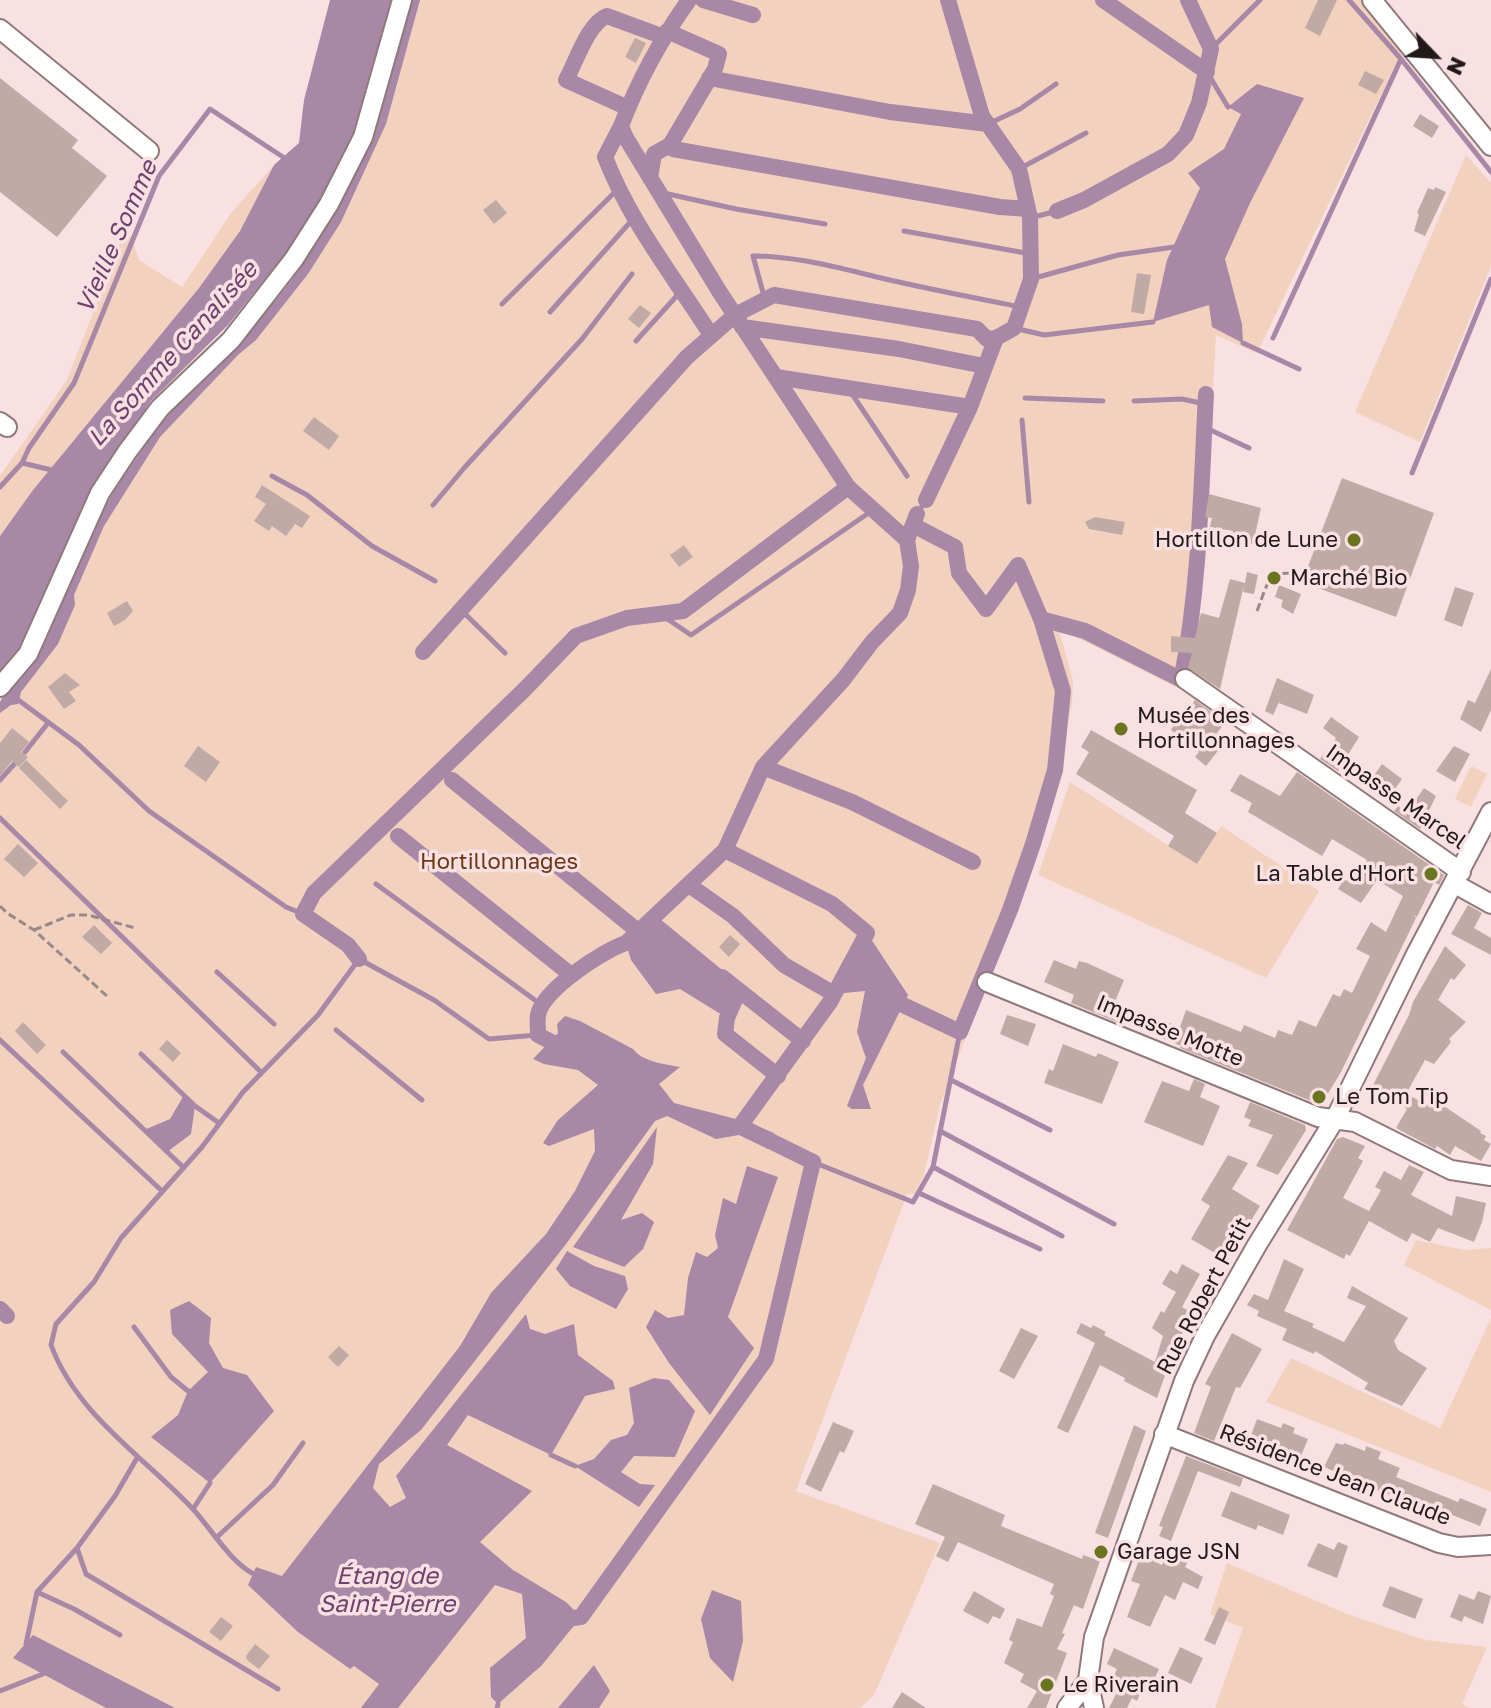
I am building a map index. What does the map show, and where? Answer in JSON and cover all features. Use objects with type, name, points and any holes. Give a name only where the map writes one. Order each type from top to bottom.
[{"type":"street","points":[[2,685],[28,654],[100,493],[127,452],[160,408],[231,340],[294,259],[329,204],[363,137],[402,0]]},
{"type":"street","points":[[1372,0],[1491,146]]},
{"type":"street","points":[[0,29],[149,151]]},
{"type":"street","name":"Impasse Marcel","points":[[1185,679],[1491,904]]},
{"type":"street","name":"Rue Robert Petit","points":[[1088,1680],[1089,1658],[1097,1625],[1184,1381],[1205,1336],[1335,1119],[1415,956],[1491,812]]},
{"type":"street","name":"Impasse Motte","points":[[987,982],[1318,1117],[1355,1122],[1451,1170],[1491,1176]]},
{"type":"street","name":"Résidence Jean Claude","points":[[1164,1434],[1439,1543],[1458,1547],[1491,1545]]},
{"type":"street","points":[[1067,1708],[1088,1680]]},
{"type":"street","points":[[1088,1680],[1094,1708]]},
{"type":"path","points":[[1257,611],[1270,578],[1281,572],[1305,574]]},
{"type":"path","points":[[0,906],[34,930],[108,997]]},
{"type":"path","points":[[34,930],[71,915],[88,915],[135,928]]},
{"type":"green space","name":"Hortillonnages","points":[[415,0],[1362,0],[1402,51],[1257,353],[1216,335],[1199,624],[1184,691],[1059,630],[1073,681],[1072,703],[1059,765],[983,992],[940,1105],[924,1175],[914,1194],[907,1194],[796,1491],[940,1543],[874,1695],[860,1708],[0,1708],[0,709],[46,653],[86,546],[164,421],[252,333],[301,272],[358,176]]},
{"type":"green space","points":[[1466,155],[1491,183],[1491,266],[1420,442],[1355,412]]},
{"type":"green space","points":[[274,165],[240,231],[199,288],[33,490],[0,536],[0,476],[67,380],[127,225],[139,260],[182,287],[231,213]]},
{"type":"green space","points":[[1471,766],[1487,774],[1471,807],[1455,799]]},
{"type":"green space","points":[[1070,782],[1197,864],[1221,826],[1319,891],[1266,978],[1038,875]]},
{"type":"green space","points":[[1416,1240],[1464,1250],[1491,1248],[1491,1310],[1404,1265]]},
{"type":"green space","points":[[1491,1318],[1491,1492],[1266,1402],[1291,1358],[1440,1428]]},
{"type":"green space","points":[[1227,1563],[1347,1614],[1425,1640],[1487,1647],[1462,1704],[1470,1708],[1215,1708],[1243,1628],[1210,1614]]},
{"type":"water","name":"La Somme Canalisée","points":[[330,0],[391,0],[353,134],[308,225],[228,325],[151,401],[81,514],[29,637],[0,682],[0,536],[33,490],[199,288],[240,231],[274,165],[299,143],[304,100]]},
{"type":"water","points":[[411,0],[420,0],[386,124],[341,222],[308,274],[256,340],[160,437],[104,526],[74,595],[75,605],[58,644],[21,692],[18,704],[0,713],[0,702],[6,690],[21,679],[47,638],[97,521],[115,489],[159,424],[251,330],[291,281],[346,191],[366,150]]},
{"type":"water","points":[[1257,84],[1304,98],[1225,259],[1242,324],[1243,343],[1212,327],[1209,305],[1153,322],[1167,260],[1200,188],[1188,173],[1224,149],[1241,114],[1228,107]]},
{"type":"water","points":[[660,919],[743,987],[727,1018],[680,989],[656,994],[631,960],[626,943],[651,921]]},
{"type":"water","points":[[867,933],[908,995],[863,1085],[871,1109],[852,1109],[847,1106],[866,1058],[857,1032],[865,991],[834,994]]},
{"type":"water","name":"Étang de Saint-Pierre","points":[[565,1016],[633,1049],[648,1060],[680,1067],[659,1084],[674,1103],[740,1120],[774,1133],[768,1149],[739,1135],[716,1139],[667,1116],[655,1121],[566,1244],[421,1430],[379,1464],[373,1488],[390,1507],[406,1498],[396,1476],[526,1314],[530,1329],[545,1334],[574,1324],[578,1355],[613,1381],[615,1389],[585,1396],[551,1455],[468,1415],[447,1445],[532,1491],[480,1542],[513,1570],[566,1602],[581,1617],[542,1665],[498,1704],[491,1697],[490,1668],[526,1638],[522,1594],[495,1585],[398,1708],[361,1708],[379,1684],[354,1666],[350,1669],[298,1632],[248,1585],[256,1567],[282,1576],[460,1346],[491,1293],[546,1234],[575,1191],[595,1151],[594,1129],[549,1146],[543,1143],[558,1120],[598,1085],[578,1070],[533,1059],[558,1033],[557,1024]]},
{"type":"water","points":[[184,1095],[195,1106],[191,1134],[167,1152],[144,1130],[170,1119]]},
{"type":"water","points":[[657,1127],[653,1164],[621,1220],[642,1213],[654,1222],[643,1249],[624,1267],[573,1247]]},
{"type":"water","points":[[747,1166],[778,1177],[728,1317],[754,1348],[710,1415],[669,1363],[646,1327],[655,1310],[668,1318],[684,1315],[688,1278],[696,1252],[707,1257],[718,1248],[715,1235],[723,1198],[736,1204]]},
{"type":"water","points":[[567,1251],[594,1266],[625,1276],[628,1289],[616,1309],[570,1286],[556,1269]]},
{"type":"water","points":[[189,1301],[211,1318],[209,1343],[223,1368],[247,1375],[274,1411],[210,1483],[151,1437],[178,1415],[188,1391],[208,1372],[172,1334],[170,1310]]},
{"type":"water","points":[[654,1378],[669,1380],[695,1411],[675,1457],[634,1456],[621,1472],[640,1484],[655,1485],[639,1507],[575,1466],[594,1459],[611,1440],[627,1435],[634,1423],[629,1388]]},
{"type":"water","points":[[712,1590],[741,1601],[743,1641],[733,1682],[710,1658],[701,1619]]},
{"type":"water","points":[[33,1635],[175,1708],[106,1708],[13,1658]]},
{"type":"water","points":[[594,1665],[610,1691],[599,1708],[558,1708]]},
{"type":"building","points":[[1318,0],[1337,0],[1320,36],[1305,28]]},
{"type":"building","points":[[635,38],[646,43],[636,63],[625,57]]},
{"type":"building","points":[[1365,71],[1384,80],[1376,94],[1358,85]]},
{"type":"building","points":[[0,78],[78,140],[72,148],[107,176],[57,237],[0,192]]},
{"type":"building","points":[[1420,114],[1439,126],[1432,138],[1413,126]]},
{"type":"building","points":[[1435,187],[1446,192],[1425,236],[1414,231],[1417,213],[1428,188],[1434,190]]},
{"type":"building","points":[[496,200],[507,213],[494,224],[483,210]]},
{"type":"building","points":[[1137,273],[1151,275],[1144,314],[1131,312]]},
{"type":"building","points":[[640,305],[651,313],[639,328],[628,319]]},
{"type":"building","points":[[314,417],[339,436],[329,450],[303,431]]},
{"type":"building","points":[[1342,478],[1434,513],[1396,617],[1302,582]]},
{"type":"building","points":[[262,485],[310,516],[302,528],[295,524],[286,536],[272,526],[269,531],[254,521],[266,504],[255,497]]},
{"type":"building","points":[[1209,494],[1261,508],[1253,544],[1231,540],[1233,531],[1210,527],[1212,518],[1205,517]]},
{"type":"building","points":[[1095,517],[1125,522],[1122,535],[1089,529],[1085,522]]},
{"type":"building","points":[[684,545],[693,557],[679,567],[670,555]]},
{"type":"building","points":[[1247,572],[1258,575],[1254,594],[1243,592],[1244,585],[1220,689],[1188,668],[1192,653],[1171,652],[1171,636],[1195,638],[1201,613],[1219,618],[1230,579],[1245,583]]},
{"type":"building","points":[[1279,585],[1301,594],[1293,614],[1281,607],[1283,600],[1275,597]]},
{"type":"building","points":[[1455,587],[1474,593],[1462,627],[1444,620]]},
{"type":"building","points":[[127,601],[133,611],[114,626],[107,613]]},
{"type":"building","points":[[1491,669],[1491,710],[1481,732],[1460,719],[1468,700],[1475,703]]},
{"type":"building","points":[[65,673],[80,685],[69,692],[76,701],[64,709],[48,687]]},
{"type":"building","points":[[1277,678],[1314,695],[1307,714],[1279,703],[1280,700],[1273,715],[1265,711]]},
{"type":"building","points":[[1195,700],[1225,722],[1215,736],[1224,743],[1206,766],[1195,757],[1199,752],[1171,730],[1176,721],[1180,723]]},
{"type":"building","points":[[1331,717],[1359,737],[1338,771],[1320,759],[1336,738],[1323,728]]},
{"type":"building","points":[[12,728],[29,742],[21,752],[28,757],[19,767],[12,761],[0,776],[0,743]]},
{"type":"building","points":[[1091,730],[1197,790],[1185,813],[1217,833],[1197,864],[1168,846],[1174,836],[1076,774],[1089,752],[1081,747]]},
{"type":"building","points":[[198,746],[220,762],[206,782],[184,766]]},
{"type":"building","points":[[1454,746],[1470,754],[1455,782],[1436,771]]},
{"type":"building","points":[[26,760],[68,801],[60,809],[19,768]]},
{"type":"building","points":[[1382,764],[1402,779],[1390,796],[1370,781]]},
{"type":"building","points":[[1297,772],[1444,875],[1439,885],[1434,882],[1417,917],[1414,915],[1416,918],[1341,1072],[1321,1105],[1180,1048],[1156,1035],[1162,1020],[1180,1027],[1186,1010],[1241,1032],[1244,1025],[1275,1038],[1278,1030],[1292,1035],[1299,1020],[1316,1027],[1333,994],[1340,997],[1344,989],[1352,993],[1370,956],[1356,949],[1371,922],[1386,932],[1403,896],[1377,880],[1361,903],[1338,889],[1344,879],[1351,883],[1367,860],[1332,839],[1322,856],[1248,812],[1252,803],[1230,791],[1240,774],[1280,796]]},
{"type":"building","points":[[1424,788],[1436,796],[1420,829],[1394,811],[1398,806],[1407,812]]},
{"type":"building","points":[[18,844],[38,863],[24,877],[4,859]]},
{"type":"building","points":[[1468,905],[1482,913],[1474,928],[1491,938],[1491,955],[1451,934]]},
{"type":"building","points":[[94,925],[112,943],[101,954],[82,937]]},
{"type":"building","points":[[730,935],[740,944],[729,957],[719,947]]},
{"type":"building","points":[[1445,946],[1466,965],[1454,980],[1451,978],[1438,1000],[1466,1022],[1449,1039],[1451,1042],[1434,1064],[1425,1060],[1406,1094],[1438,1110],[1441,1104],[1481,1131],[1486,1136],[1484,1140],[1491,1144],[1481,1161],[1455,1146],[1450,1155],[1396,1128],[1407,1109],[1371,1089],[1413,1002]]},
{"type":"building","points":[[1054,960],[1076,969],[1079,961],[1087,963],[1124,980],[1113,1006],[1123,1009],[1117,1022],[1071,1003],[1074,995],[1044,982]]},
{"type":"building","points":[[1007,1015],[1036,1024],[1028,1046],[1000,1034]]},
{"type":"building","points":[[23,1022],[46,1045],[37,1054],[15,1031]]},
{"type":"building","points":[[167,1040],[181,1053],[173,1062],[159,1049]]},
{"type":"building","points":[[1063,1044],[1119,1062],[1102,1104],[1044,1083],[1049,1069],[1053,1071]]},
{"type":"building","points":[[1194,1079],[1205,1084],[1200,1097],[1220,1106],[1203,1146],[1144,1122],[1162,1081],[1189,1091]]},
{"type":"building","points":[[1250,1102],[1305,1125],[1306,1130],[1278,1175],[1256,1166],[1273,1135],[1248,1126],[1251,1120],[1244,1117]]},
{"type":"building","points":[[1343,1137],[1365,1146],[1358,1158],[1363,1161],[1343,1198],[1369,1211],[1381,1190],[1375,1187],[1384,1171],[1401,1180],[1409,1165],[1424,1172],[1411,1195],[1452,1216],[1456,1196],[1486,1203],[1474,1242],[1438,1228],[1430,1242],[1412,1233],[1407,1242],[1369,1221],[1350,1256],[1346,1254],[1344,1259],[1287,1230],[1337,1139]]},
{"type":"building","points":[[1228,1155],[1248,1163],[1232,1189],[1260,1206],[1224,1265],[1212,1258],[1215,1253],[1191,1239],[1210,1206],[1201,1200]]},
{"type":"building","points":[[1284,1259],[1304,1269],[1284,1311],[1314,1324],[1312,1327],[1344,1342],[1366,1306],[1347,1298],[1352,1286],[1408,1318],[1394,1341],[1398,1350],[1427,1368],[1402,1406],[1364,1389],[1368,1383],[1315,1351],[1314,1354],[1282,1340],[1287,1329],[1257,1316],[1259,1311],[1247,1305],[1254,1294],[1268,1300]]},
{"type":"building","points":[[1182,1264],[1200,1274],[1182,1307],[1194,1314],[1176,1344],[1157,1398],[1100,1365],[1068,1433],[1057,1428],[1095,1343],[1076,1333],[1081,1323],[1091,1328],[1093,1325],[1106,1332],[1104,1335],[1155,1362],[1163,1336],[1152,1328],[1176,1292],[1162,1284],[1170,1270],[1177,1274]]},
{"type":"building","points":[[1021,1328],[1038,1336],[1014,1379],[999,1371]]},
{"type":"building","points":[[1232,1333],[1262,1349],[1240,1388],[1236,1387],[1214,1441],[1194,1433],[1211,1387],[1205,1384]]},
{"type":"building","points":[[339,1346],[349,1355],[338,1367],[328,1357]]},
{"type":"building","points":[[1257,1419],[1281,1428],[1283,1423],[1295,1428],[1293,1433],[1308,1439],[1299,1461],[1249,1441]]},
{"type":"building","points":[[833,1422],[854,1431],[844,1453],[840,1451],[821,1492],[805,1484]]},
{"type":"building","points":[[1134,1425],[1146,1431],[1108,1538],[1095,1533]]},
{"type":"building","points":[[1336,1443],[1365,1451],[1366,1446],[1381,1452],[1378,1459],[1400,1468],[1396,1477],[1458,1502],[1460,1498],[1487,1509],[1480,1526],[1432,1507],[1429,1512],[1324,1467]]},
{"type":"building","points":[[1186,1456],[1243,1478],[1240,1487],[1198,1471],[1171,1541],[1159,1536],[1163,1527],[1159,1526]]},
{"type":"building","points":[[933,1484],[1005,1515],[1001,1526],[1082,1559],[1083,1555],[1100,1561],[1083,1609],[1074,1605],[1062,1633],[1065,1634],[1057,1649],[1067,1653],[1046,1708],[1027,1708],[1037,1691],[1020,1682],[1024,1674],[1004,1663],[1013,1642],[1009,1640],[1017,1618],[1042,1627],[1054,1596],[1050,1594],[1054,1584],[958,1542],[948,1562],[936,1556],[945,1537],[915,1524]]},
{"type":"building","points":[[1231,1491],[1290,1515],[1283,1535],[1258,1525],[1256,1530],[1221,1516]]},
{"type":"building","points":[[1338,1542],[1348,1546],[1337,1578],[1307,1566],[1318,1543],[1334,1550]]},
{"type":"building","points":[[1171,1544],[1191,1555],[1185,1567],[1203,1577],[1198,1589],[1183,1582],[1175,1600],[1165,1595],[1150,1627],[1127,1617],[1140,1584],[1131,1581],[1141,1555],[1162,1565]]},
{"type":"building","points":[[1390,1586],[1423,1599],[1415,1619],[1382,1606]]},
{"type":"building","points":[[974,1591],[1005,1609],[1000,1619],[993,1616],[988,1624],[963,1611]]},
{"type":"building","points":[[1478,1591],[1491,1596],[1483,1624],[1464,1616],[1462,1622],[1450,1617],[1459,1594],[1474,1600]]},
{"type":"building","points":[[1219,1607],[1229,1612],[1215,1645],[1204,1640]]},
{"type":"building","points":[[221,1617],[233,1626],[221,1641],[209,1632]]},
{"type":"building","points":[[255,1644],[270,1656],[259,1669],[246,1656]]},
{"type":"building","points":[[1180,1647],[1203,1658],[1191,1684],[1168,1673]]},
{"type":"building","points":[[1114,1648],[1159,1669],[1148,1692],[1142,1689],[1137,1701],[1132,1698],[1127,1708],[1109,1708],[1117,1692],[1108,1688],[1117,1669],[1107,1664]]},
{"type":"building","points":[[902,1692],[926,1708],[892,1708]]},
{"type":"waterway","points":[[689,0],[660,45],[635,93],[621,126],[626,138],[719,291],[848,487],[907,540],[917,514]]},
{"type":"waterway","points":[[703,0],[753,15]]},
{"type":"waterway","points":[[926,500],[970,407],[996,338],[1014,328],[1031,279],[1030,218],[1019,169],[982,116],[948,0]]},
{"type":"waterway","points":[[1103,0],[1207,72]]},
{"type":"waterway","points":[[1057,211],[1084,200],[1168,154],[1186,135],[1199,103],[1211,49],[1188,0]]},
{"type":"waterway","points":[[1211,49],[1260,0]]},
{"type":"waterway","points":[[1349,0],[1401,59],[1491,172]]},
{"type":"waterway","points":[[628,108],[566,80],[583,44],[594,26],[607,16],[664,37]]},
{"type":"waterway","points":[[650,178],[654,154],[670,145],[715,69],[719,54],[667,31]]},
{"type":"waterway","points":[[1273,338],[1401,59]]},
{"type":"waterway","points":[[1207,72],[1228,107]]},
{"type":"waterway","points":[[709,78],[890,112],[988,124]]},
{"type":"waterway","points":[[988,124],[1020,109],[1056,84]]},
{"type":"waterway","name":"Vieille Somme","points":[[0,487],[22,463],[74,383],[159,176],[210,109],[289,161]]},
{"type":"waterway","points":[[621,126],[605,157],[615,181],[640,227],[711,335]]},
{"type":"waterway","points":[[1019,169],[1086,133]]},
{"type":"waterway","points":[[670,145],[673,149],[1000,207],[1028,209]]},
{"type":"waterway","points":[[502,304],[618,189]]},
{"type":"waterway","points":[[659,192],[825,224]]},
{"type":"waterway","points":[[1030,218],[1057,211]]},
{"type":"waterway","points":[[550,312],[633,219]]},
{"type":"waterway","points":[[904,231],[1031,254]]},
{"type":"waterway","points":[[1031,279],[1118,255],[1174,247]]},
{"type":"waterway","points":[[765,300],[753,256],[818,263],[1021,307]]},
{"type":"waterway","points":[[433,505],[582,339],[632,274]]},
{"type":"waterway","points":[[1412,473],[1491,279]]},
{"type":"waterway","points":[[636,341],[682,290]]},
{"type":"waterway","points":[[423,652],[687,357],[735,315],[774,295],[977,329],[987,339],[996,338]]},
{"type":"waterway","points":[[1014,328],[1044,335],[1153,322]]},
{"type":"waterway","points":[[742,327],[899,349],[984,366]]},
{"type":"waterway","points":[[1243,343],[1299,369]]},
{"type":"waterway","points":[[776,377],[970,407]]},
{"type":"waterway","points":[[848,388],[907,476]]},
{"type":"waterway","points":[[1041,619],[1085,631],[1178,678],[1182,676],[1196,571],[1206,394]]},
{"type":"waterway","points":[[1025,398],[1103,401]]},
{"type":"waterway","points":[[1134,401],[1182,399],[1205,404]]},
{"type":"waterway","points":[[1022,420],[1029,502]]},
{"type":"waterway","points":[[1204,427],[1249,448]]},
{"type":"waterway","points":[[22,463],[56,471]]},
{"type":"waterway","points":[[272,476],[307,495],[372,546],[435,581]]},
{"type":"waterway","points":[[359,959],[348,945],[303,914],[314,893],[576,636],[627,618],[683,611],[848,487]]},
{"type":"waterway","points":[[917,514],[926,500]]},
{"type":"waterway","points":[[660,614],[691,635],[873,510]]},
{"type":"waterway","points":[[884,996],[960,1032],[1010,910],[1033,844],[1055,770],[1063,691],[1041,619],[1018,565],[986,609],[959,573],[955,547],[913,525]]},
{"type":"waterway","points":[[562,1616],[566,1619],[581,1617],[766,1359],[813,1162],[740,1126],[830,1002],[867,933],[832,904],[725,850],[763,767],[900,613],[908,590],[911,566],[907,540]]},
{"type":"waterway","points":[[460,609],[505,653]]},
{"type":"waterway","points":[[17,699],[79,745],[149,811],[286,907],[303,914]]},
{"type":"waterway","points":[[25,752],[48,723]]},
{"type":"waterway","points":[[0,780],[17,761]]},
{"type":"waterway","points":[[763,767],[852,802],[973,862]]},
{"type":"waterway","points":[[452,780],[639,932]]},
{"type":"waterway","points":[[0,818],[261,1072]]},
{"type":"waterway","points":[[398,836],[570,974]]},
{"type":"waterway","points":[[567,1050],[538,1035],[538,1015],[550,994],[589,963],[626,943],[725,850]]},
{"type":"waterway","points":[[376,884],[543,1006]]},
{"type":"waterway","points":[[689,885],[733,916],[784,965],[834,994]]},
{"type":"waterway","points":[[256,1575],[238,1563],[192,1508],[113,1433],[77,1393],[51,1345],[56,1324],[94,1282],[121,1238],[202,1147],[243,1092],[318,1015],[359,959],[434,1000],[489,1039],[538,1035]]},
{"type":"waterway","points":[[217,972],[274,1024]]},
{"type":"waterway","points":[[722,977],[803,1041]]},
{"type":"waterway","points":[[736,997],[727,1018],[725,1034],[778,1076]]},
{"type":"waterway","points":[[336,1030],[422,1100]]},
{"type":"waterway","points":[[813,1162],[913,1202],[933,1167],[960,1032]]},
{"type":"waterway","points":[[0,1040],[162,1191]]},
{"type":"waterway","points":[[63,1052],[183,1167]]},
{"type":"waterway","points":[[141,1054],[195,1106],[219,1123]]},
{"type":"waterway","points":[[951,1080],[1050,1130]]},
{"type":"waterway","points":[[940,1131],[1114,1224]]},
{"type":"waterway","points":[[933,1167],[1062,1236]]},
{"type":"waterway","points":[[919,1193],[1040,1249]]},
{"type":"waterway","points":[[0,1309],[7,1316]]},
{"type":"waterway","points":[[134,1327],[171,1377],[188,1391]]},
{"type":"waterway","points":[[216,1538],[273,1485],[303,1443]]},
{"type":"waterway","points":[[551,1455],[575,1466]]},
{"type":"waterway","points":[[137,1458],[115,1496],[77,1548],[86,1574],[278,1689]]},
{"type":"waterway","points":[[193,1509],[210,1483]]},
{"type":"waterway","points":[[26,1644],[37,1592],[77,1548]]},
{"type":"waterway","points":[[37,1592],[120,1635]]},
{"type":"waterway","points":[[0,1691],[43,1674]]},
{"type":"waterway","points":[[497,1708],[498,1704]]},
{"type":"place","name":"Hortillon de Lune","points":[[1354,540]]},
{"type":"place","name":"Marché Bio","points":[[1274,578]]},
{"type":"place","name":"Musée des Hortillonnages","points":[[1121,729]]},
{"type":"place","name":"La Table d'Hort","points":[[1431,874]]},
{"type":"place","name":"Le Tom Tip","points":[[1319,1097]]},
{"type":"place","name":"Garage JSN","points":[[1101,1552]]},
{"type":"place","name":"Le Riverain","points":[[1047,1685]]}]
